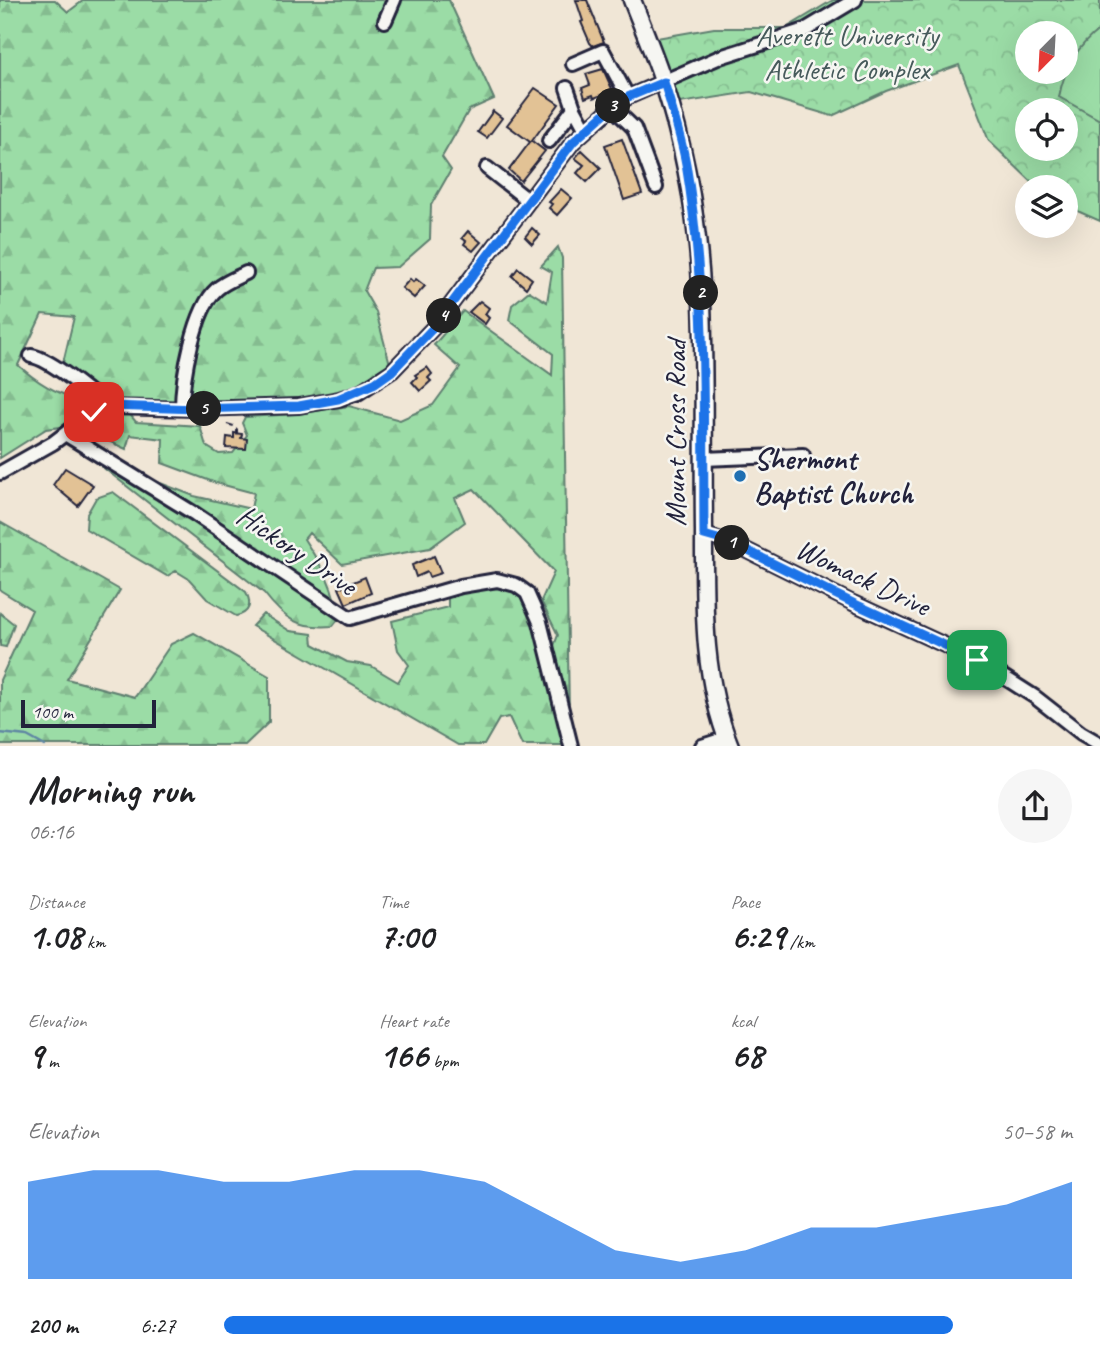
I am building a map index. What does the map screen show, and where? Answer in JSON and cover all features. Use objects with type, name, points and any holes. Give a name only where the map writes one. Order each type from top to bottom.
[{"type":"main road","name":"Mount Cross Road","points":[[632,0],[664,82],[686,163],[699,262],[702,305],[706,643],[714,697],[729,742]]},
{"type":"street","points":[[385,21],[394,0]]},
{"type":"street","points":[[0,473],[39,452],[94,412],[107,407],[299,406],[319,404],[358,393],[392,371],[434,327],[573,142],[612,107],[628,97],[720,57],[805,30],[855,0]]},
{"type":"street","points":[[573,64],[603,51],[628,97]]},
{"type":"street","points":[[568,88],[574,108],[586,130]]},
{"type":"street","points":[[612,107],[634,128],[656,187]]},
{"type":"street","points":[[549,141],[574,108]]},
{"type":"street","points":[[487,168],[529,201]]},
{"type":"street","points":[[183,408],[184,379],[191,348],[206,305],[216,290],[246,273]]},
{"type":"street","points":[[31,356],[52,366],[107,407]]},
{"type":"street","name":"Hickory Drive","points":[[65,434],[195,514],[350,618],[461,586],[497,580],[516,585],[527,593],[540,622],[571,746]]},
{"type":"street","points":[[704,459],[803,455]]},
{"type":"street","name":"Womack Drive","points":[[704,535],[732,543],[875,614],[977,660],[1035,697],[1100,744]]},
{"type":"street","points":[[702,746],[729,742]]},
{"type":"path","points":[[227,424],[237,427],[237,438]]},
{"type":"green space","points":[[0,0],[55,0],[68,12],[84,0],[449,0],[494,99],[469,110],[442,157],[451,170],[431,205],[430,239],[398,267],[373,268],[364,291],[376,312],[390,364],[360,387],[334,396],[291,402],[187,405],[109,402],[62,367],[74,317],[42,314],[18,365],[47,387],[81,400],[82,414],[68,426],[46,429],[0,458]]},
{"type":"green space","name":"Averett University Athletic Complex","points":[[833,0],[1100,0],[1100,221],[1078,211],[1078,175],[1024,175],[989,141],[959,65],[886,91],[832,116],[751,92],[674,104],[651,39],[714,28],[786,28]]},
{"type":"green space","points":[[1100,29],[1100,120],[1078,108],[1078,98],[1059,97],[1062,84],[1078,84],[1078,52]]},
{"type":"green space","points":[[558,247],[562,258],[569,714],[552,651],[558,635],[541,601],[554,572],[474,489],[455,498],[465,522],[430,548],[342,564],[309,533],[304,539],[331,587],[338,620],[333,626],[310,626],[285,616],[264,593],[74,445],[82,437],[142,476],[194,496],[251,509],[254,493],[216,483],[162,463],[163,439],[130,435],[126,449],[106,440],[94,421],[108,411],[127,411],[136,422],[200,426],[206,446],[219,454],[233,453],[247,435],[242,423],[245,417],[296,414],[349,406],[400,420],[433,405],[460,368],[434,345],[463,311],[552,375],[553,354],[509,320],[512,305],[529,291],[547,302],[552,272],[541,266]]},
{"type":"green space","points":[[113,492],[246,592],[249,600],[247,610],[236,616],[207,599],[189,579],[176,571],[167,576],[86,529],[87,514],[96,498]]},
{"type":"green space","points":[[0,522],[120,590],[67,679],[135,697],[171,644],[194,633],[269,676],[269,722],[245,745],[0,745],[0,680],[32,610],[0,590]]},
{"type":"green space","points":[[494,582],[506,585],[528,598],[567,745],[522,745],[509,717],[499,719],[484,745],[458,745],[252,626],[263,614],[290,631],[312,634],[313,644],[347,662],[371,666],[398,682],[409,665],[398,650],[392,621],[448,607],[448,598],[460,590]]},
{"type":"green space","points":[[0,613],[14,624],[6,647],[0,646]]},
{"type":"building","points":[[576,0],[587,0],[604,42],[593,46],[590,43]]},
{"type":"building","points":[[603,69],[613,91],[594,98],[593,95],[585,98],[582,88],[590,85],[586,74]]},
{"type":"building","points":[[535,88],[559,104],[532,141],[545,151],[521,181],[509,170],[530,142],[507,125]]},
{"type":"building","points":[[493,111],[502,118],[487,138],[478,132]]},
{"type":"building","points":[[622,139],[642,194],[624,200],[605,145]]},
{"type":"building","points":[[582,150],[601,168],[587,182],[577,173],[584,165],[575,158]]},
{"type":"building","points":[[561,189],[572,198],[557,215],[549,208],[552,204],[549,202]]},
{"type":"building","points":[[532,228],[540,235],[532,244],[525,237]]},
{"type":"building","points":[[468,231],[481,242],[473,251],[464,244],[466,241],[462,238]]},
{"type":"building","points":[[518,268],[532,279],[526,288],[512,276]]},
{"type":"building","points":[[410,279],[413,282],[416,279],[425,286],[414,298],[402,288]]},
{"type":"building","points":[[480,301],[489,308],[485,314],[489,318],[485,324],[469,312]]},
{"type":"building","points":[[427,367],[432,374],[428,378],[431,381],[420,391],[412,382],[417,377],[415,375]]},
{"type":"building","points":[[234,433],[242,434],[241,438],[247,439],[246,449],[226,448],[227,437],[234,438]]},
{"type":"building","points":[[65,468],[93,485],[78,506],[53,485]]},
{"type":"building","points":[[434,556],[441,573],[429,577],[427,572],[416,577],[412,565]]},
{"type":"building","points":[[365,577],[371,593],[346,604],[339,588]]},
{"type":"waterway","points":[[0,733],[27,736],[45,746]]},
{"type":"place","name":"Shermont Baptist Church","points":[[740,476]]},
{"type":"route","points":[[94,412],[111,406],[196,409],[299,406],[319,404],[358,393],[392,371],[452,306],[573,142],[612,107],[664,82],[686,163],[699,262],[704,379],[704,535],[732,543],[977,660]]}]
